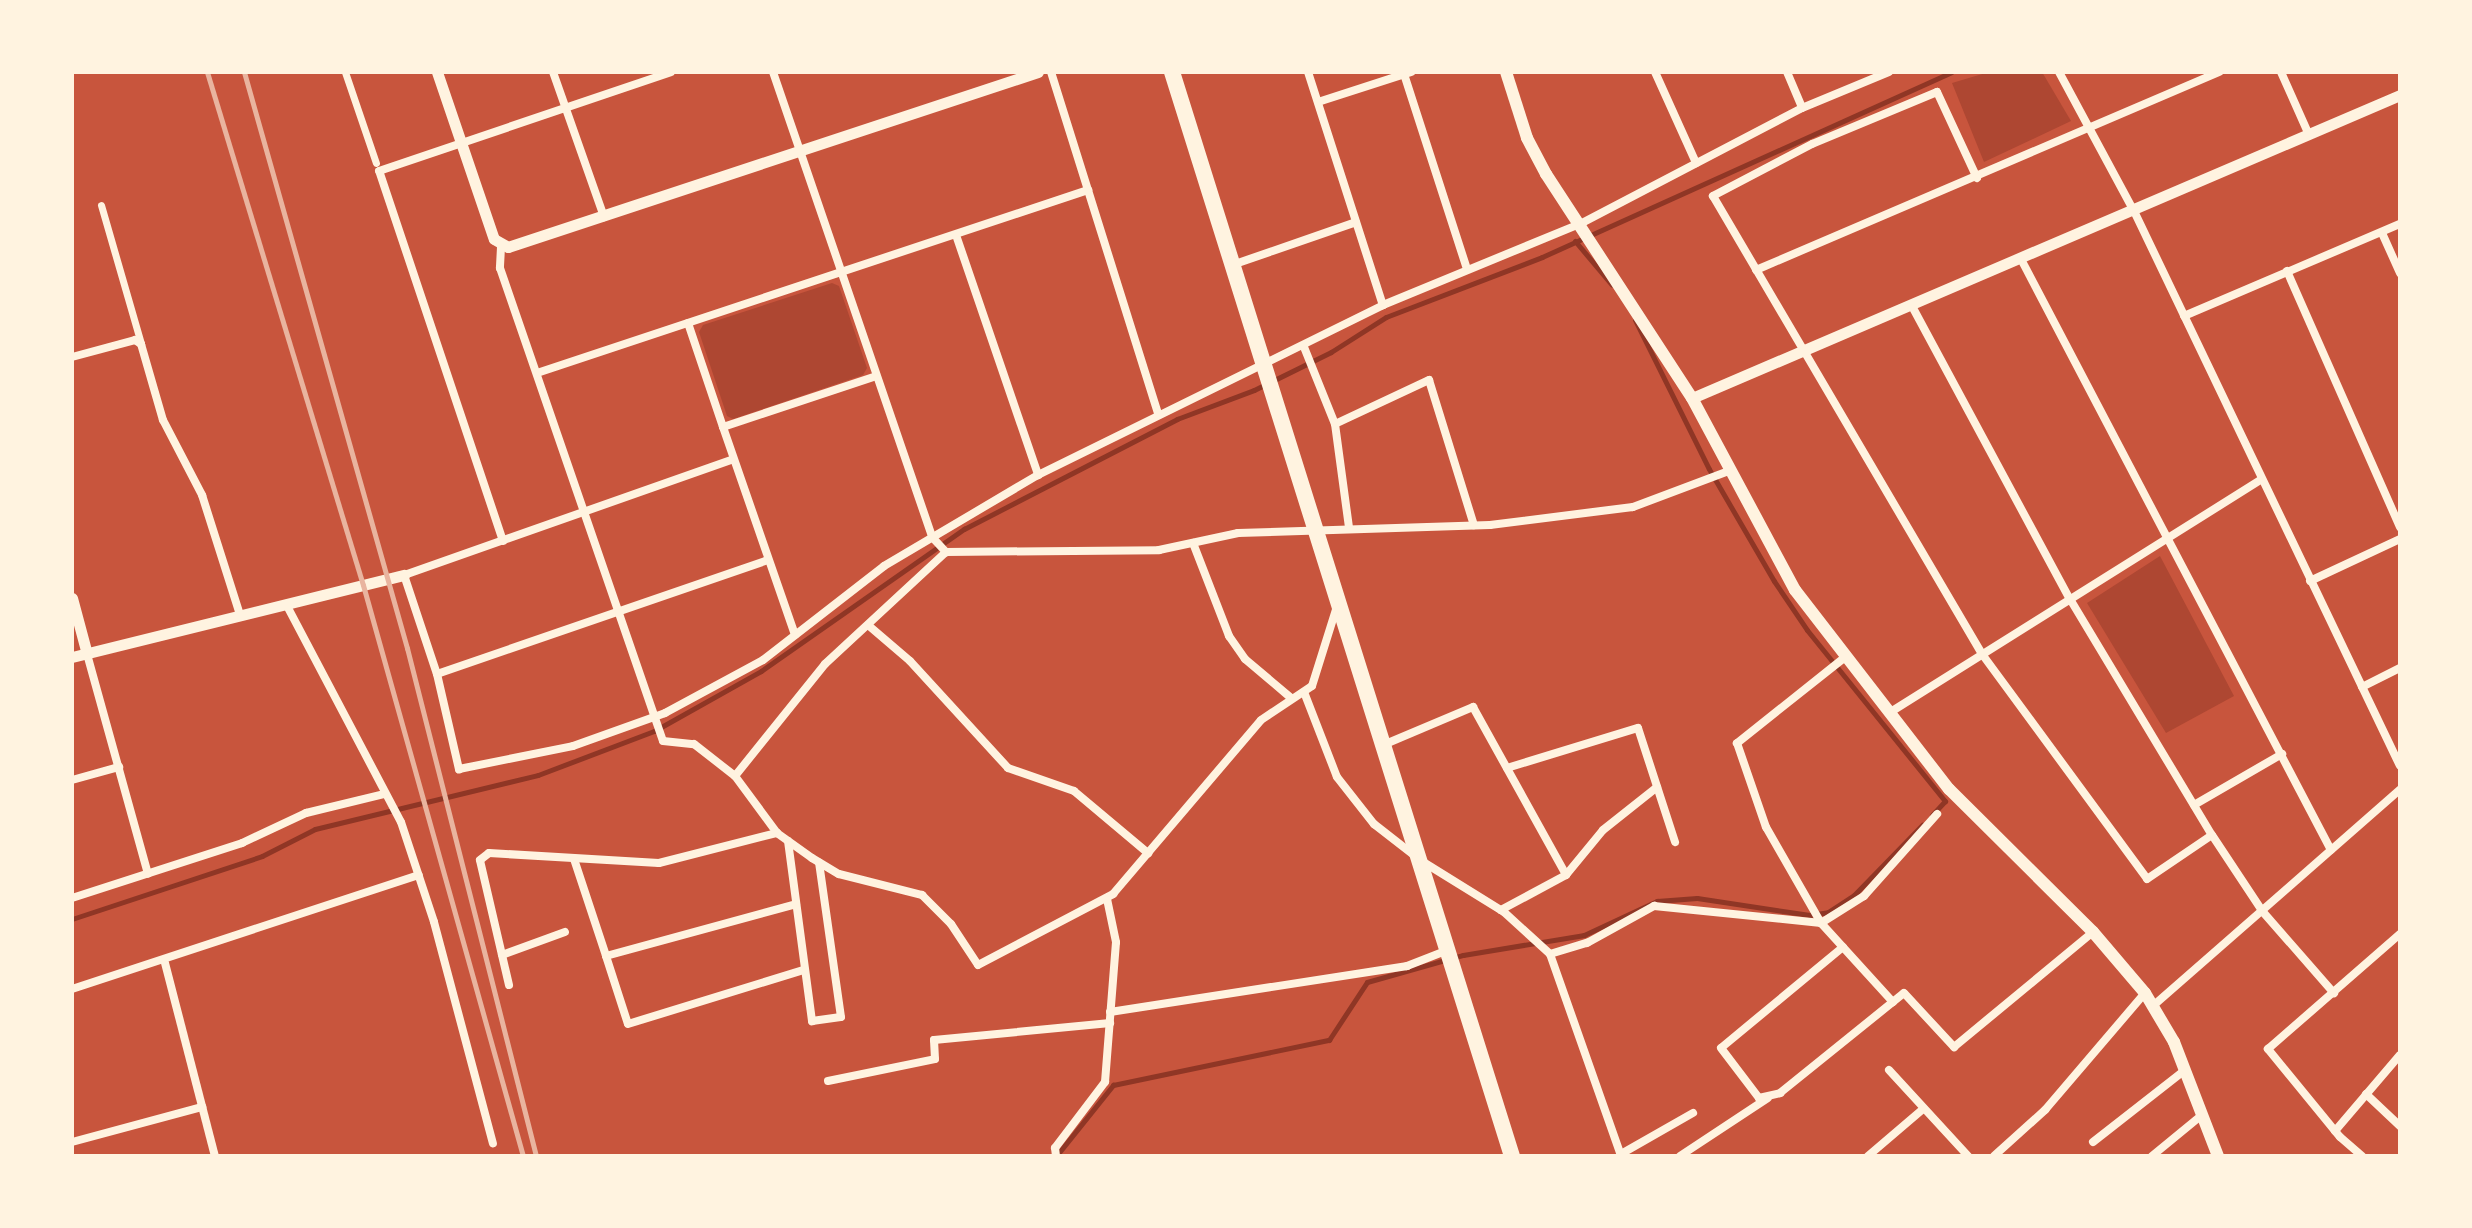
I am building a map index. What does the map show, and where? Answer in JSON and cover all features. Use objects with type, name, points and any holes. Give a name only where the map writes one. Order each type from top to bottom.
[{"type":"highway","points":[[1172,72],[1268,367],[1337,603],[1512,1156]]},
{"type":"main road","points":[[1506,72],[1527,138],[1692,398],[1795,590],[1844,658],[1966,808],[2093,932],[2154,1005],[2185,1070],[2218,1156]]},
{"type":"street","points":[[345,72],[376,163]]},
{"type":"street","points":[[437,72],[501,247],[500,268],[662,739],[694,744],[735,776],[777,833],[819,863],[870,884],[922,895],[951,924],[978,965],[1107,899],[1261,720],[1290,697],[1312,686],[1337,603]]},
{"type":"street","points":[[553,72],[604,217]]},
{"type":"street","points":[[503,541],[379,171],[671,72]]},
{"type":"street","points":[[773,72],[932,537],[946,552]]},
{"type":"street","points":[[501,247],[604,217],[1038,72]]},
{"type":"street","points":[[1051,72],[1158,413]]},
{"type":"street","points":[[1308,72],[1383,305]]},
{"type":"street","points":[[1655,72],[1696,163]]},
{"type":"street","points":[[1787,72],[1802,108]]},
{"type":"street","points":[[404,575],[437,674],[459,769],[530,757],[654,721],[732,679],[884,566],[1038,475],[1158,413],[1268,367],[1383,305],[1466,266],[1583,227],[1802,108],[1889,72]]},
{"type":"street","points":[[2059,72],[2134,211],[2400,766]]},
{"type":"street","points":[[1756,270],[2219,72]]},
{"type":"street","points":[[2281,72],[2309,135]]},
{"type":"street","points":[[1318,102],[1408,73],[1466,266]]},
{"type":"street","points":[[1977,178],[1937,92],[1812,144],[1713,196],[1982,654],[2147,879],[2212,835]]},
{"type":"street","points":[[1692,398],[1806,354],[2400,95]]},
{"type":"street","points":[[537,373],[1088,190]]},
{"type":"street","points":[[101,205],[163,420],[202,495],[240,615]]},
{"type":"street","points":[[1235,264],[1356,222]]},
{"type":"street","points":[[2184,316],[2400,224]]},
{"type":"street","points":[[2382,233],[2400,273]]},
{"type":"street","points":[[956,235],[1038,475]]},
{"type":"street","points":[[2022,261],[2164,540],[2331,850]]},
{"type":"street","points":[[2287,271],[2400,527]]},
{"type":"street","points":[[1913,308],[2070,599],[2212,835],[2263,912],[2334,993]]},
{"type":"street","points":[[688,323],[731,460],[795,635]]},
{"type":"street","points":[[72,357],[135,340],[141,344]]},
{"type":"street","points":[[1304,347],[1335,424],[1349,528]]},
{"type":"street","points":[[723,427],[876,376]]},
{"type":"street","points":[[1335,424],[1429,380],[1474,525]]},
{"type":"street","points":[[72,657],[404,575],[731,460]]},
{"type":"street","points":[[735,776],[825,664],[868,625],[890,598],[946,552],[1159,550],[1238,533],[1474,525],[1633,507],[1729,471]]},
{"type":"street","points":[[1889,713],[2262,479]]},
{"type":"street","points":[[2310,581],[2400,539]]},
{"type":"street","points":[[1193,543],[1229,636],[1245,659],[1290,697]]},
{"type":"street","points":[[437,674],[768,560]]},
{"type":"street","points":[[72,598],[148,874]]},
{"type":"street","points":[[286,604],[401,822],[419,875],[493,1143]]},
{"type":"street","points":[[868,625],[910,661],[1008,768],[1074,791],[1148,853]]},
{"type":"street","points":[[1844,658],[1737,743],[1766,827],[1821,923],[1893,1002]]},
{"type":"street","points":[[2362,687],[2400,668]]},
{"type":"street","points":[[1304,692],[1337,777],[1356,805],[1420,860],[1501,910],[1550,954],[1621,1155],[1693,1113]]},
{"type":"street","points":[[1383,745],[1473,707],[1566,875]]},
{"type":"street","points":[[1507,768],[1638,728],[1675,842]]},
{"type":"street","points":[[2194,805],[2282,754]]},
{"type":"street","points":[[72,780],[119,767]]},
{"type":"street","points":[[1501,910],[1566,875],[1603,830],[1657,787]]},
{"type":"street","points":[[2154,1005],[2400,790]]},
{"type":"street","points":[[72,898],[242,843],[306,813],[386,797]]},
{"type":"street","points":[[1550,954],[1587,943],[1654,906],[1821,923],[1864,896],[1937,814]]},
{"type":"street","points":[[509,985],[480,860],[489,853],[659,863],[777,833]]},
{"type":"street","points":[[788,841],[812,1021],[841,1017],[819,863]]},
{"type":"street","points":[[574,859],[628,1024],[804,970]]},
{"type":"street","points":[[72,989],[165,963],[419,875]]},
{"type":"street","points":[[1047,1156],[1056,1152],[1105,1082],[1116,942],[1107,899]]},
{"type":"street","points":[[606,956],[796,904]]},
{"type":"street","points":[[502,955],[565,932]]},
{"type":"street","points":[[1843,947],[1721,1048],[1759,1098],[1780,1093],[1904,993],[1954,1047],[2093,932]]},
{"type":"street","points":[[2362,1156],[2335,1131],[2268,1049],[2396,944],[2400,934]]},
{"type":"street","points":[[1110,1012],[1407,966],[1448,949]]},
{"type":"street","points":[[165,963],[215,1156]]},
{"type":"street","points":[[1994,1156],[2045,1110],[2145,993]]},
{"type":"street","points":[[828,1081],[935,1059],[934,1040],[1110,1023]]},
{"type":"street","points":[[2335,1131],[2400,1055]]},
{"type":"street","points":[[1889,1070],[1968,1156]]},
{"type":"street","points":[[2093,1142],[2185,1070]]},
{"type":"street","points":[[2366,1094],[2400,1126]]},
{"type":"street","points":[[1680,1156],[1771,1095]]},
{"type":"street","points":[[72,1142],[202,1107]]},
{"type":"street","points":[[1868,1156],[1923,1109]]},
{"type":"street","points":[[2152,1156],[2202,1115]]},
{"type":"shaded area","points":[[1989,72],[2042,72],[2071,121],[1984,162],[1952,83]]},
{"type":"shaded area","points":[[832,283],[839,286],[867,368],[863,375],[733,419],[727,416],[699,332],[703,325]]},
{"type":"shaded area","points":[[2160,556],[2234,696],[2166,733],[2087,603]]},
{"type":"waterway","points":[[72,919],[262,856],[315,829],[538,775],[654,731],[761,671],[964,529],[1177,419],[1254,390],[1331,352],[1386,317],[1542,257],[1951,72]]},
{"type":"waterway","points":[[1575,241],[1612,285]]},
{"type":"waterway","points":[[1635,320],[1709,469],[1774,581],[1807,630],[1945,801],[1932,815]]},
{"type":"waterway","points":[[1057,1155],[1113,1085],[1329,1040],[1367,982],[1463,955],[1584,935],[1657,901],[1697,898],[1810,915],[1828,912],[1854,895],[1922,825]]},
{"type":"railway","points":[[207,72],[363,585],[523,1156]]},
{"type":"railway","points":[[244,72],[407,648],[536,1156]]}]
